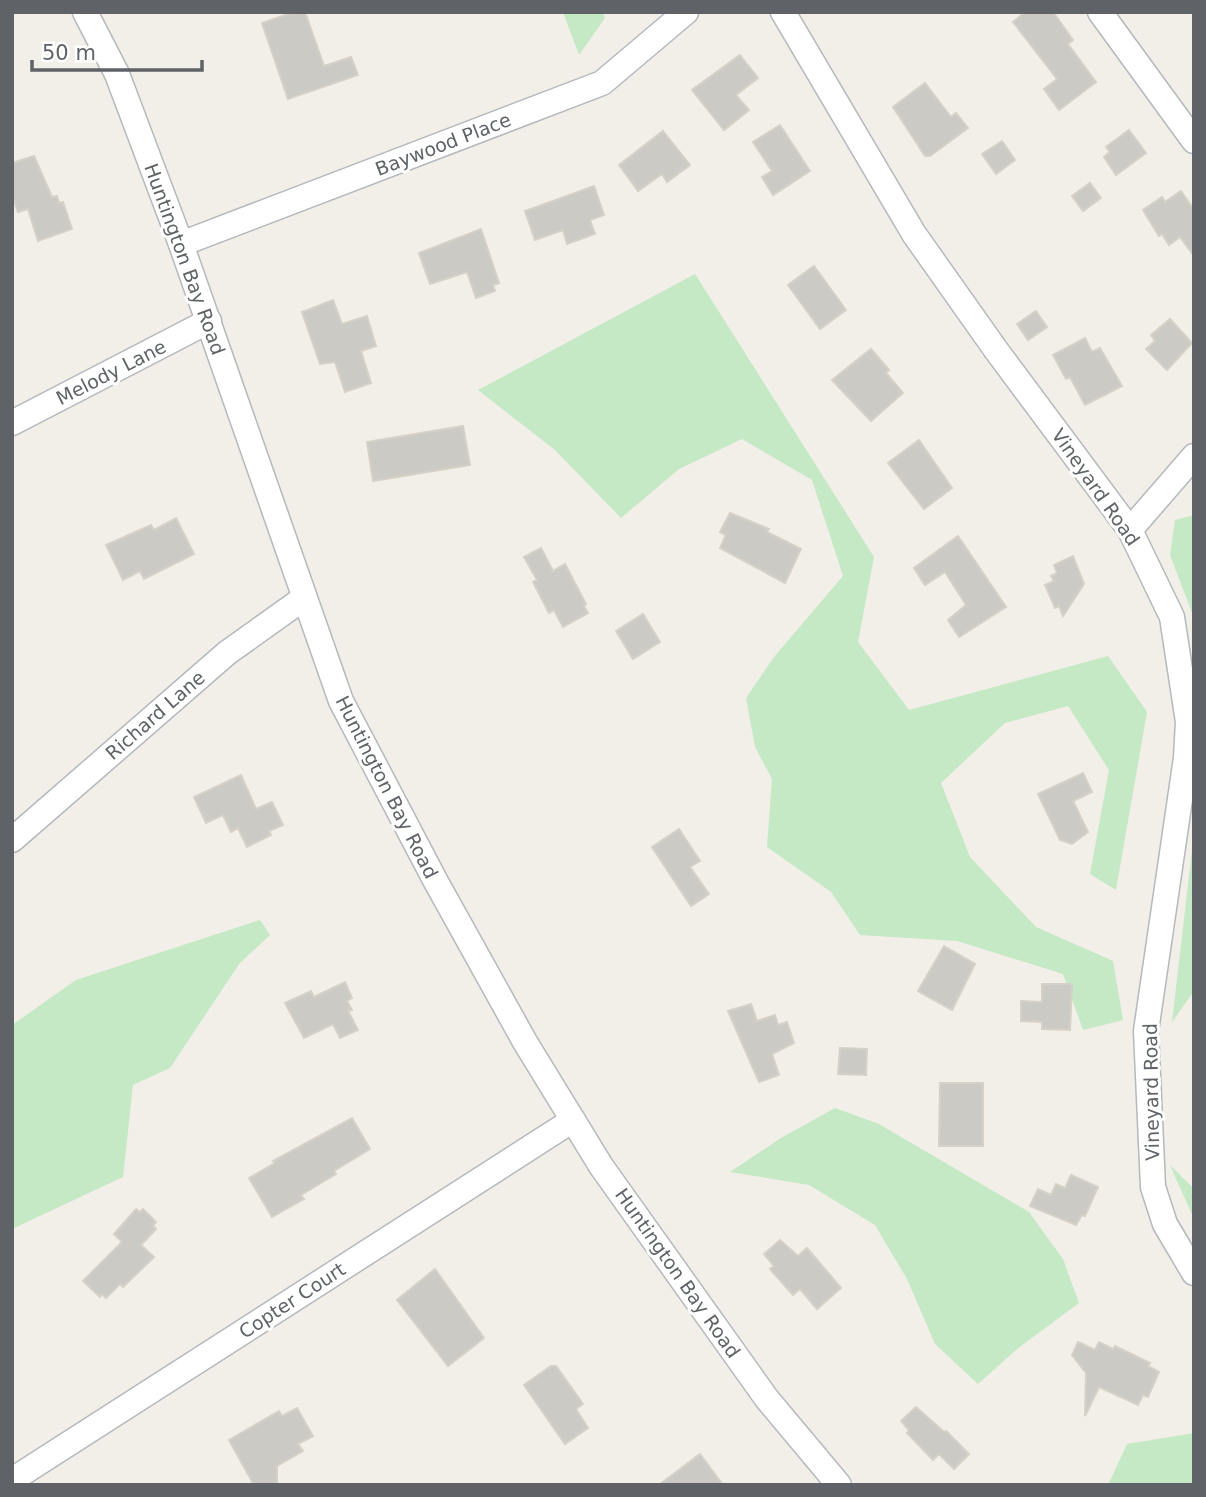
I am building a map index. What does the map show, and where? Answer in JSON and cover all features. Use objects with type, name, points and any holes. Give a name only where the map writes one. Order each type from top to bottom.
[{"type":"street","name":"Huntington Bay Road","points":[[85,12],[117,74],[181,244],[341,701],[435,880],[601,1166],[646,1224],[736,1356],[839,1485]]},
{"type":"street","name":"Baywood Place","points":[[181,244],[602,83],[686,12]]},
{"type":"street","name":"Vineyard Road","points":[[783,12],[914,234],[996,350],[1130,530],[1172,617],[1188,722],[1186,758],[1146,1031],[1153,1187],[1165,1224],[1194,1273]]},
{"type":"street","points":[[1100,12],[1194,141]]},
{"type":"street","name":"Melody Lane","points":[[12,423],[209,321]]},
{"type":"street","points":[[1130,530],[1194,456]]},
{"type":"street","name":"Richard Lane","points":[[12,840],[227,653],[304,598]]},
{"type":"street","name":"Copter Court","points":[[12,1480],[573,1120]]},
{"type":"green space","points":[[563,12],[602,12],[605,18],[579,55]]},
{"type":"green space","points":[[695,274],[874,557],[858,642],[909,710],[1108,656],[1147,712],[1116,890],[1090,874],[1109,770],[1068,706],[1005,723],[941,783],[970,857],[1036,927],[1113,961],[1123,1020],[1083,1030],[1063,974],[957,941],[860,935],[831,892],[767,847],[772,779],[755,747],[746,698],[774,657],[843,576],[812,480],[742,439],[679,469],[621,518],[555,450],[478,390]]},
{"type":"green space","points":[[1194,515],[1194,618],[1170,555],[1175,520]]},
{"type":"green space","points":[[1194,833],[1194,991],[1172,1022]]},
{"type":"green space","points":[[260,920],[270,935],[239,964],[170,1068],[133,1085],[123,1177],[12,1229],[12,1025],[76,980]]},
{"type":"green space","points":[[835,1108],[879,1124],[1029,1212],[1063,1259],[1079,1303],[1017,1349],[978,1384],[935,1344],[907,1279],[875,1225],[809,1185],[730,1172],[781,1138]]},
{"type":"green space","points":[[1170,1165],[1194,1189],[1194,1219]]},
{"type":"green space","points":[[1194,1433],[1194,1485],[1108,1485],[1127,1444]]},
{"type":"building","points":[[294,12],[305,12],[324,66],[351,57],[358,75],[288,99],[262,23]]},
{"type":"building","points":[[1025,12],[1053,12],[1073,40],[1068,44],[1096,82],[1059,110],[1044,89],[1057,79],[1013,22]]},
{"type":"building","points":[[740,55],[758,78],[736,95],[749,110],[724,130],[692,90]]},
{"type":"building","points":[[925,83],[951,117],[956,113],[968,128],[930,156],[925,156],[893,107]]},
{"type":"building","points":[[780,125],[810,171],[773,195],[762,177],[772,171],[753,142]]},
{"type":"building","points":[[1129,130],[1146,153],[1116,175],[1104,157],[1110,152],[1106,147]]},
{"type":"building","points":[[663,131],[690,165],[667,182],[662,174],[638,191],[619,165]]},
{"type":"building","points":[[1002,141],[1015,160],[996,174],[982,154]]},
{"type":"building","points":[[34,156],[52,197],[57,196],[59,203],[63,202],[72,229],[38,241],[28,209],[18,212],[12,196],[12,163]]},
{"type":"building","points":[[1090,183],[1101,198],[1083,211],[1072,196]]},
{"type":"building","points":[[594,186],[604,215],[590,220],[595,234],[567,244],[563,230],[535,240],[525,211]]},
{"type":"building","points":[[1181,191],[1194,210],[1194,256],[1180,237],[1169,245],[1162,234],[1159,236],[1143,210],[1162,197],[1165,202]]},
{"type":"building","points":[[481,229],[499,283],[493,285],[495,291],[476,298],[467,272],[430,284],[419,253]]},
{"type":"building","points":[[814,266],[846,310],[820,329],[788,285]]},
{"type":"building","points":[[333,300],[342,324],[367,316],[376,346],[361,351],[371,383],[345,392],[335,362],[320,364],[302,312]]},
{"type":"building","points":[[1036,311],[1047,327],[1028,340],[1017,324]]},
{"type":"building","points":[[1170,319],[1192,343],[1167,370],[1146,349],[1155,341],[1151,335]]},
{"type":"building","points":[[1085,338],[1092,352],[1100,348],[1122,386],[1085,405],[1070,377],[1066,379],[1053,355]]},
{"type":"building","points":[[871,349],[889,370],[886,373],[903,393],[871,421],[832,380]]},
{"type":"building","points":[[463,426],[470,465],[373,481],[367,442]]},
{"type":"building","points":[[919,440],[952,488],[924,509],[888,463]]},
{"type":"building","points":[[730,513],[769,529],[767,532],[801,549],[785,583],[720,548],[726,535],[720,532]]},
{"type":"building","points":[[176,518],[194,554],[144,579],[140,571],[123,580],[106,545],[151,525],[154,530]]},
{"type":"building","points":[[958,536],[1006,607],[959,637],[948,620],[966,605],[945,572],[925,585],[914,568]]},
{"type":"building","points":[[541,548],[553,571],[565,564],[586,604],[584,606],[588,613],[563,627],[554,610],[549,613],[533,582],[537,580],[524,557]]},
{"type":"building","points":[[1073,556],[1084,584],[1063,616],[1059,606],[1055,608],[1045,585],[1054,581],[1051,576],[1057,573],[1054,565]]},
{"type":"building","points":[[643,614],[660,642],[633,659],[616,631]]},
{"type":"building","points":[[1083,773],[1092,792],[1073,801],[1088,832],[1072,844],[1060,840],[1038,794]]},
{"type":"building","points":[[241,775],[256,809],[272,802],[283,825],[269,831],[271,835],[247,847],[238,828],[231,832],[223,815],[206,823],[194,797]]},
{"type":"building","points":[[679,829],[700,861],[690,867],[709,894],[691,906],[652,847]]},
{"type":"building","points":[[944,946],[975,964],[952,1010],[918,991]]},
{"type":"building","points":[[345,982],[352,998],[347,1001],[352,1010],[348,1011],[358,1030],[340,1038],[333,1024],[304,1038],[285,1003],[311,991],[314,997]]},
{"type":"building","points":[[1042,984],[1072,984],[1070,1030],[1042,1029],[1042,1022],[1021,1021],[1021,1001],[1042,1002]]},
{"type":"building","points":[[751,1004],[757,1021],[775,1015],[778,1025],[787,1022],[794,1043],[772,1054],[779,1075],[759,1082],[728,1011]]},
{"type":"building","points":[[840,1048],[867,1049],[866,1075],[838,1074]]},
{"type":"building","points":[[940,1083],[983,1083],[983,1146],[939,1146]]},
{"type":"building","points":[[352,1118],[370,1149],[301,1195],[304,1199],[272,1217],[249,1178],[275,1163],[273,1161]]},
{"type":"building","points":[[1071,1175],[1098,1187],[1085,1216],[1082,1215],[1076,1225],[1030,1206],[1038,1189],[1051,1195],[1056,1184],[1065,1188]]},
{"type":"building","points":[[136,1209],[140,1212],[143,1209],[156,1222],[153,1226],[156,1229],[141,1245],[154,1257],[123,1287],[120,1284],[106,1298],[102,1294],[100,1297],[83,1281],[122,1242],[114,1234]]},
{"type":"building","points":[[780,1240],[798,1256],[807,1248],[841,1288],[817,1309],[800,1289],[793,1295],[770,1269],[774,1266],[764,1254]]},
{"type":"building","points":[[435,1269],[484,1338],[448,1366],[397,1300]]},
{"type":"building","points":[[1078,1342],[1095,1350],[1099,1342],[1113,1349],[1115,1346],[1150,1363],[1148,1366],[1159,1372],[1148,1397],[1143,1395],[1138,1405],[1099,1387],[1085,1416],[1086,1373],[1072,1355]]},
{"type":"building","points":[[551,1366],[556,1366],[583,1404],[576,1409],[588,1428],[565,1444],[524,1385]]},
{"type":"building","points":[[916,1407],[969,1454],[954,1469],[939,1454],[933,1460],[907,1433],[909,1430],[901,1421]]},
{"type":"building","points":[[297,1408],[313,1436],[298,1444],[303,1451],[277,1466],[277,1485],[254,1485],[229,1440],[279,1411],[282,1416]]},
{"type":"building","points":[[700,1454],[723,1485],[659,1485]]}]
